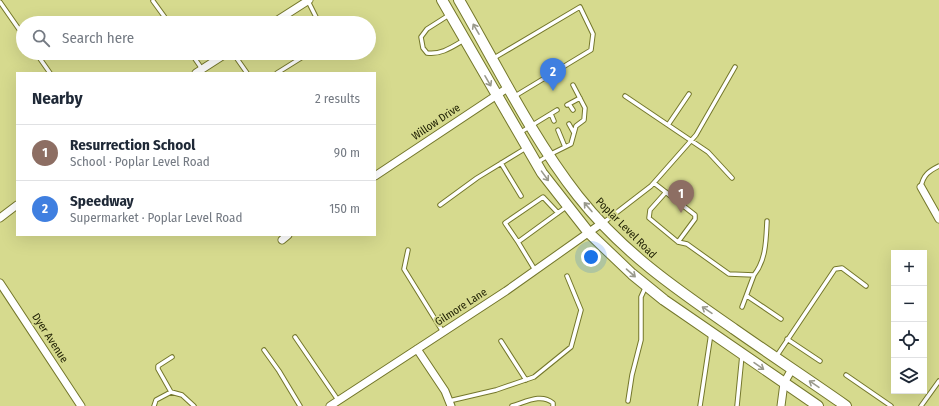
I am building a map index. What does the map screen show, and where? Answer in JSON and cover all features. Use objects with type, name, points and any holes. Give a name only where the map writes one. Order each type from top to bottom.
[{"type":"main road","points":[[442,0],[536,164],[589,233],[646,285],[818,406]]},
{"type":"main road","name":"Poplar Level Road","points":[[460,0],[549,155],[578,196],[602,224],[650,270],[846,406]]},
{"type":"street","points":[[284,16],[308,0]]},
{"type":"street","points":[[199,72],[217,60]]},
{"type":"street","name":"Willow Drive","points":[[376,175],[509,87]]},
{"type":"street","points":[[921,186],[939,219]]},
{"type":"street","points":[[0,218],[16,206]]},
{"type":"street","name":"Gilmore Lane","points":[[330,406],[602,224]]},
{"type":"street","name":"Dyer Avenue","points":[[0,283],[81,406]]},
{"type":"street","points":[[417,349],[450,404]]},
{"type":"street","points":[[781,406],[784,383],[792,369]]},
{"type":"lane","points":[[308,0],[316,16]]},
{"type":"lane","points":[[153,1],[164,16]]},
{"type":"lane","points":[[0,2],[16,25]]},
{"type":"lane","points":[[493,59],[580,6],[593,34],[591,50],[515,97]]},
{"type":"lane","points":[[450,14],[427,29],[421,37],[423,48],[427,53],[441,53],[464,40]]},
{"type":"lane","points":[[41,60],[49,72]]},
{"type":"lane","points":[[194,60],[199,72]]},
{"type":"lane","points":[[238,60],[246,72]]},
{"type":"lane","points":[[279,72],[298,60]]},
{"type":"lane","points":[[602,224],[654,183],[691,140],[735,67]]},
{"type":"lane","points":[[536,164],[549,155],[571,144],[576,126],[584,120],[585,108],[573,85]]},
{"type":"lane","points":[[668,125],[689,94]]},
{"type":"lane","points":[[625,96],[708,152],[732,178]]},
{"type":"lane","points":[[573,110],[568,104],[580,98]]},
{"type":"lane","points":[[518,134],[558,110]]},
{"type":"lane","points":[[551,114],[554,121]]},
{"type":"lane","points":[[577,119],[580,124]]},
{"type":"lane","points":[[569,124],[574,133]]},
{"type":"lane","points":[[558,130],[566,147]]},
{"type":"lane","points":[[440,205],[500,163],[527,147]]},
{"type":"lane","points":[[500,163],[522,196]]},
{"type":"lane","points":[[921,186],[922,180],[927,173],[939,166]]},
{"type":"lane","points":[[654,183],[695,215],[695,219],[678,242]]},
{"type":"lane","points":[[666,192],[650,210],[649,218],[678,242],[687,244],[729,274],[754,275]]},
{"type":"lane","points":[[535,270],[505,223],[543,197],[558,213]]},
{"type":"lane","points":[[518,242],[567,206]]},
{"type":"lane","points":[[742,307],[754,275],[760,268],[765,251],[767,221]]},
{"type":"lane","points":[[408,250],[404,269],[442,332]]},
{"type":"lane","points":[[775,358],[835,269],[842,268],[866,286]]},
{"type":"lane","points":[[450,404],[534,377],[571,347],[581,310],[567,276]]},
{"type":"lane","points":[[628,401],[637,350],[641,340],[641,297],[646,285]]},
{"type":"lane","points":[[747,296],[781,319]]},
{"type":"lane","points":[[700,406],[711,332]]},
{"type":"lane","points":[[295,337],[338,400]]},
{"type":"lane","points":[[787,339],[820,361]]},
{"type":"lane","points":[[501,341],[526,380]]},
{"type":"lane","points":[[264,350],[279,371],[300,406]]},
{"type":"lane","points":[[737,406],[742,354]]},
{"type":"lane","points":[[171,392],[158,369],[158,366],[172,357]]},
{"type":"lane","points":[[846,375],[891,406]]},
{"type":"lane","points":[[921,406],[939,381]]},
{"type":"lane","points":[[154,406],[156,400],[171,392],[182,395],[194,406]]},
{"type":"lane","points":[[512,406],[539,398],[548,399],[553,406]]},
{"type":"place","name":"Speedway","points":[[553,91]]},
{"type":"place","name":"Resurrection School","points":[[681,213]]}]
